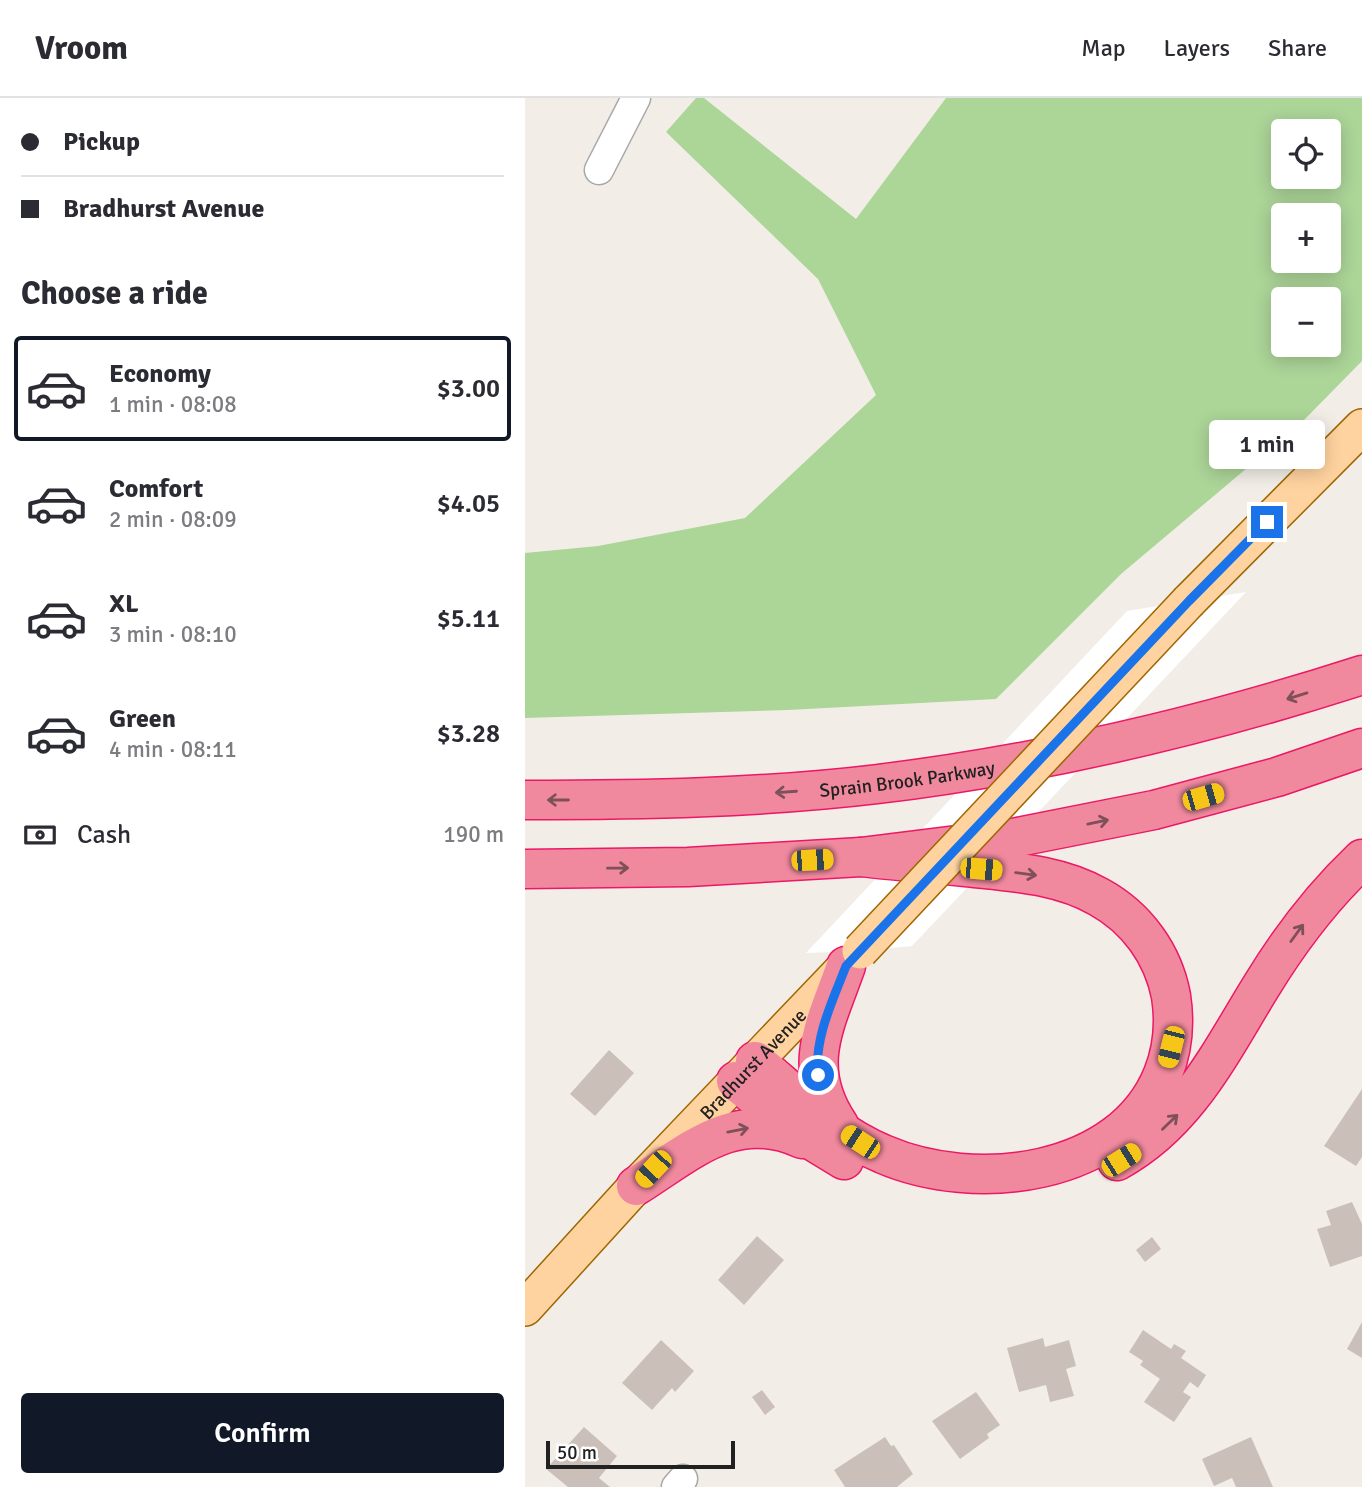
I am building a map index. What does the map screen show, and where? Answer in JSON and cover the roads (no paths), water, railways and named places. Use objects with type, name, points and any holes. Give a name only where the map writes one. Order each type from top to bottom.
[{"type":"highway","name":"Sprain Brook Parkway","points":[[525,800],[642,799],[778,793],[877,784],[963,772],[1154,735],[1241,713],[1362,675]]},
{"type":"highway","points":[[525,869],[688,867],[861,857],[1013,838],[1154,810],[1265,780],[1362,748]]},
{"type":"highway","points":[[636,1186],[702,1144],[729,1131],[756,1128],[779,1130],[883,1154],[908,1163],[958,1172],[1007,1172],[1052,1165],[1074,1159],[1109,1141],[1124,1130],[1150,1101],[1167,1065],[1173,1028],[1169,986],[1153,948],[1128,917],[1097,895],[1056,879],[1032,874],[861,857]]},
{"type":"highway","points":[[745,1071],[816,1112],[841,1146],[865,1170],[902,1184],[981,1195],[1031,1191],[1080,1178],[1121,1160],[1156,1135],[1188,1102],[1294,936],[1330,891],[1362,859]]},
{"type":"highway","points":[[841,1146],[840,1126],[823,1098],[818,1070],[819,1048],[823,1031],[853,958]]},
{"type":"main road","name":"Bradhurst Avenue","points":[[525,1308],[636,1186],[1189,601],[1362,427]]},
{"type":"lane","points":[[599,170],[636,98]]}]
